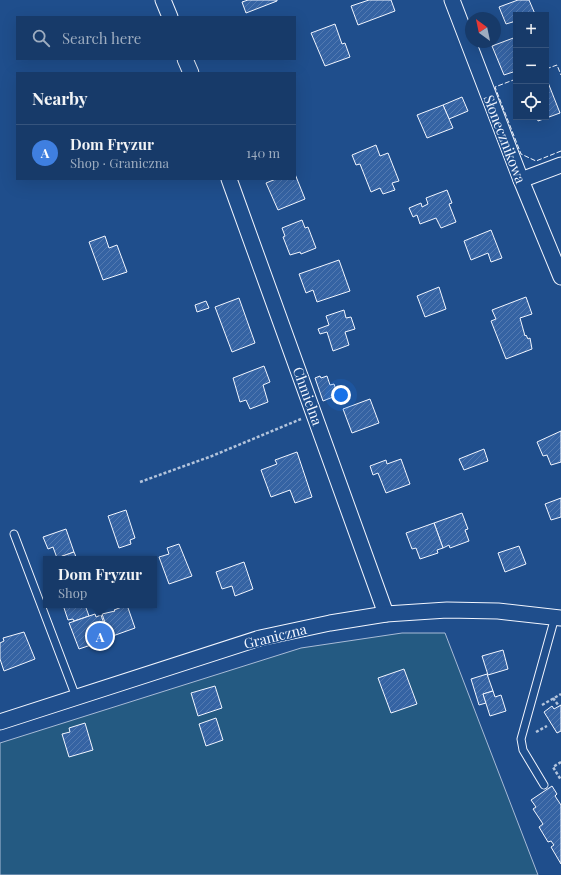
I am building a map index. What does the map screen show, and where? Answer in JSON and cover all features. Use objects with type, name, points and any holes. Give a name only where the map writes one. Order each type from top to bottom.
[{"type":"street","points":[[164,0],[170,16]]},
{"type":"street","name":"Słonecznikowa","points":[[452,0],[521,180],[561,277]]},
{"type":"street","points":[[185,60],[191,72]]},
{"type":"street","points":[[521,180],[561,164]]},
{"type":"street","name":"Chmielna","points":[[229,180],[386,614]]},
{"type":"street","name":"Graniczna","points":[[0,722],[76,696],[260,638],[386,614],[454,610],[498,611],[558,618]]},
{"type":"lane","points":[[14,534],[76,696]]},
{"type":"lane","points":[[544,785],[523,750],[521,740],[558,618]]},
{"type":"path","points":[[140,482],[212,456],[293,422]]},
{"type":"path","points":[[536,708],[561,694]]},
{"type":"path","points":[[553,698],[559,706]]},
{"type":"path","points":[[561,762],[553,767],[561,780]]},
{"type":"shaded area","points":[[402,633],[445,633],[538,875],[0,875],[0,743],[301,648]]},
{"type":"building","points":[[248,0],[277,1],[246,13],[242,2]]},
{"type":"building","points":[[369,0],[391,0],[395,11],[358,25],[351,6]]},
{"type":"building","points":[[518,0],[529,0],[534,12],[513,12],[513,22],[506,24],[499,7]]},
{"type":"building","points":[[335,24],[342,44],[345,43],[350,57],[325,66],[311,33]]},
{"type":"building","points":[[513,38],[513,72],[504,75],[493,48],[501,48],[501,43]]},
{"type":"building","points":[[549,85],[560,113],[549,117]]},
{"type":"building","points":[[462,97],[468,111],[449,119],[443,105]]},
{"type":"building","points":[[443,105],[453,128],[427,138],[417,115]]},
{"type":"building","points":[[376,145],[380,156],[388,153],[399,181],[392,183],[395,190],[383,194],[380,188],[371,192],[360,164],[356,165],[352,155]]},
{"type":"building","points":[[296,176],[305,199],[278,210],[266,183],[274,180],[296,180]]},
{"type":"building","points":[[447,190],[452,203],[449,204],[456,222],[441,228],[436,218],[420,224],[417,215],[413,217],[409,208],[421,203],[422,207],[428,204],[426,198]]},
{"type":"building","points":[[302,220],[305,228],[308,227],[316,248],[301,254],[300,252],[290,255],[283,237],[285,236],[282,228]]},
{"type":"building","points":[[491,230],[502,258],[491,262],[488,253],[471,260],[464,241]]},
{"type":"building","points":[[105,236],[109,248],[117,245],[127,272],[103,280],[89,242]]},
{"type":"building","points":[[339,260],[350,291],[317,302],[313,290],[306,293],[299,274]]},
{"type":"building","points":[[439,287],[446,309],[425,317],[417,296]]},
{"type":"building","points":[[526,297],[532,314],[520,318],[525,336],[526,335],[528,339],[530,338],[532,349],[506,359],[491,321],[496,319],[492,310]]},
{"type":"building","points":[[239,298],[255,343],[232,352],[215,307]]},
{"type":"building","points":[[206,301],[209,308],[197,312],[195,305]]},
{"type":"building","points":[[344,310],[346,318],[351,317],[355,329],[345,332],[349,345],[333,351],[327,332],[320,334],[318,329],[329,325],[326,316]]},
{"type":"building","points":[[264,366],[270,382],[263,385],[268,402],[250,409],[246,400],[240,402],[233,378]]},
{"type":"building","points":[[320,376],[321,378],[327,376],[330,385],[334,384],[338,395],[323,401],[315,378]]},
{"type":"building","points":[[370,399],[379,423],[352,433],[343,409]]},
{"type":"building","points":[[561,431],[561,462],[551,465],[547,455],[543,456],[537,442]]},
{"type":"building","points":[[484,449],[488,461],[464,470],[459,459]]},
{"type":"building","points":[[297,452],[312,497],[295,503],[290,490],[271,497],[261,470],[277,464],[275,460]]},
{"type":"building","points":[[401,459],[410,484],[386,493],[378,473],[373,475],[370,466],[386,460],[387,464]]},
{"type":"building","points":[[561,498],[561,517],[551,520],[545,504]]},
{"type":"building","points":[[126,510],[135,538],[130,540],[131,544],[119,548],[108,516]]},
{"type":"building","points":[[462,513],[468,529],[465,530],[469,541],[450,548],[449,545],[443,548],[434,523]]},
{"type":"building","points":[[434,523],[443,548],[437,550],[438,553],[420,559],[416,548],[412,549],[406,533]]},
{"type":"building","points":[[66,529],[74,552],[63,556],[56,556],[53,547],[48,549],[43,537]]},
{"type":"building","points":[[179,544],[192,576],[169,584],[159,557],[169,554],[167,548]]},
{"type":"building","points":[[519,546],[526,564],[505,572],[498,553]]},
{"type":"building","points":[[74,552],[76,556],[63,556]]},
{"type":"building","points":[[244,562],[253,589],[235,596],[232,586],[222,589],[216,572]]},
{"type":"building","points":[[64,608],[86,608],[89,616],[74,621],[73,619],[68,620]]},
{"type":"building","points":[[119,608],[128,608],[135,628],[110,637],[102,614],[115,611],[114,610]]},
{"type":"building","points":[[95,614],[96,617],[101,615],[109,638],[95,646],[94,642],[90,644],[91,645],[79,649],[69,623]]},
{"type":"building","points":[[24,632],[35,659],[4,671],[0,659],[0,643],[4,641],[3,638]]},
{"type":"building","points":[[503,650],[508,669],[488,675],[482,656]]},
{"type":"building","points":[[404,669],[417,704],[391,713],[378,678]]},
{"type":"building","points":[[487,674],[493,691],[483,694],[486,703],[479,705],[471,679]]},
{"type":"building","points":[[215,686],[222,708],[198,716],[191,693]]},
{"type":"building","points":[[493,691],[495,697],[501,695],[506,711],[490,716],[483,694]]},
{"type":"building","points":[[561,705],[561,731],[557,733],[544,712],[552,706],[554,709]]},
{"type":"building","points":[[216,718],[223,740],[206,746],[199,724]]},
{"type":"building","points":[[85,723],[93,750],[69,757],[62,734],[70,732],[69,728]]},
{"type":"building","points":[[552,786],[557,794],[555,796],[561,805],[561,864],[551,847],[554,845],[551,841],[548,842],[539,827],[543,824],[533,809],[536,807],[531,800]]},
{"type":"fence","points":[[549,68],[557,65],[561,75]]},
{"type":"fence","points":[[513,80],[495,87],[521,154],[536,161],[561,151]]},
{"type":"place","name":"Dom Fryzur","points":[[100,636]]}]
